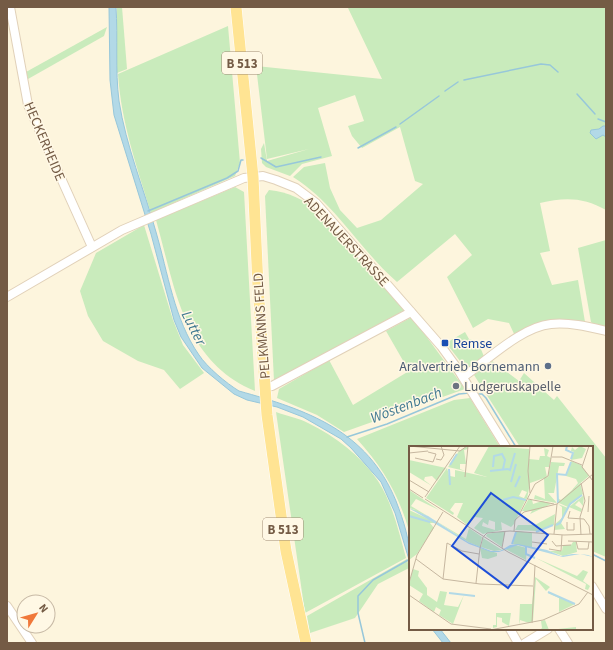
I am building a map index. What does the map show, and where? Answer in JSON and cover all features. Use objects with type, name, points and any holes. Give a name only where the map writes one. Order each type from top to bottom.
[{"type":"main road","name":"PELKMANNS FELD","points":[[236,7],[253,177],[267,415],[286,551],[306,643]]},
{"type":"street","name":"HECKERHEIDE","points":[[10,7],[28,105],[92,247]]},
{"type":"street","name":"ADENAUERSTRASSE","points":[[253,177],[263,176],[287,184],[306,194],[316,203],[436,340],[463,377],[505,446]]},
{"type":"street","points":[[7,297],[92,247],[140,221],[231,182],[253,177]]},
{"type":"street","points":[[265,390],[412,312]]},
{"type":"street","points":[[463,377],[516,339],[539,327],[551,324],[563,324],[606,330]]},
{"type":"street","points":[[593,588],[606,609]]},
{"type":"street","points":[[7,606],[32,643]]},
{"type":"street","points":[[511,630],[518,643]]},
{"type":"street","points":[[525,643],[546,630]]},
{"type":"street","points":[[560,630],[568,643]]},
{"type":"green space","points":[[117,7],[122,7],[127,69],[117,73]]},
{"type":"green space","points":[[341,7],[606,7],[606,210],[582,200],[574,199],[540,203],[550,251],[540,253],[552,285],[578,280],[585,322],[565,321],[515,336],[509,323],[488,319],[473,328],[447,277],[472,255],[455,234],[397,282],[383,269],[335,214],[309,188],[293,177],[304,167],[325,163],[330,188],[340,210],[357,228],[381,220],[423,184],[415,181],[400,127],[362,148],[352,136],[348,126],[364,121],[355,95],[318,108],[332,156],[302,164],[290,176],[266,167],[262,163],[261,149],[264,143],[267,161],[309,149],[267,159],[256,66],[382,79],[348,8]]},
{"type":"green space","points":[[228,26],[240,163],[235,176],[151,213],[126,127],[122,110],[118,74]]},
{"type":"green space","points":[[107,27],[104,36],[28,79],[26,72]]},
{"type":"green space","points":[[235,187],[244,192],[255,391],[231,378],[212,361],[197,341],[177,296],[156,220]]},
{"type":"green space","points":[[269,190],[283,192],[295,197],[307,203],[318,212],[405,310],[274,381],[265,196]]},
{"type":"green space","points":[[144,225],[173,320],[183,345],[204,373],[180,389],[164,370],[138,361],[103,341],[88,316],[80,291],[96,253]]},
{"type":"green space","points":[[606,240],[606,326],[594,325],[591,322],[578,248]]},
{"type":"green space","points":[[412,317],[465,389],[344,432],[317,415],[277,398],[279,389],[329,360],[353,405],[409,371],[386,331]]},
{"type":"green space","points":[[465,332],[469,339],[478,342],[485,359],[467,370],[446,343]]},
{"type":"green space","points":[[492,361],[519,381],[524,373],[554,400],[557,396],[606,458],[606,557],[593,551],[593,446],[519,446],[474,375]]},
{"type":"green space","points":[[470,398],[499,446],[409,446],[409,530],[401,507],[390,483],[367,450],[357,439],[454,400]]},
{"type":"green space","points":[[276,412],[301,420],[318,428],[338,440],[364,463],[378,481],[388,499],[406,558],[305,613]]},
{"type":"green space","points":[[407,559],[409,568],[378,584],[355,618],[310,633],[307,616]]},
{"type":"water","points":[[109,7],[116,7],[118,89],[122,118],[173,295],[183,326],[190,341],[207,365],[239,391],[288,406],[311,415],[332,426],[352,440],[369,457],[384,477],[396,501],[406,531],[409,547],[409,560],[395,513],[381,482],[351,448],[341,439],[303,417],[277,407],[247,400],[234,394],[202,368],[181,337],[174,320],[151,234],[114,115],[110,80]]},
{"type":"water","points":[[606,126],[606,137],[603,135],[596,139],[590,133],[591,130],[599,129]]},
{"type":"water","points":[[433,630],[441,630],[451,643],[443,643]]},
{"type":"waterway","points":[[464,80],[541,64],[550,65],[558,72]]},
{"type":"waterway","points":[[445,91],[458,82]]},
{"type":"waterway","points":[[577,94],[595,114]]},
{"type":"waterway","points":[[400,124],[439,96]]},
{"type":"waterway","points":[[598,119],[606,122]]},
{"type":"waterway","points":[[358,148],[396,127]]},
{"type":"waterway","points":[[261,158],[276,167],[321,157]]},
{"type":"waterway","points":[[148,211],[227,178],[238,171],[241,160],[243,160]]},
{"type":"waterway","name":"Wöstenbach","points":[[347,437],[387,424],[459,394],[469,393]]},
{"type":"waterway","name":"Wöstenbach","points":[[477,394],[482,394],[486,398],[515,446]]},
{"type":"waterway","name":"Wöstenbach","points":[[593,554],[606,561]]},
{"type":"waterway","points":[[365,643],[358,613],[358,596],[373,580],[409,560]]},
{"type":"place","name":"Remse","points":[[445,343]]},
{"type":"place","name":"Aralvertrieb Bornemann","points":[[548,366]]},
{"type":"place","name":"Ludgeruskapelle","points":[[456,386]]},
{"type":"water label","name":"Lutter","points":[[194,328]]}]
